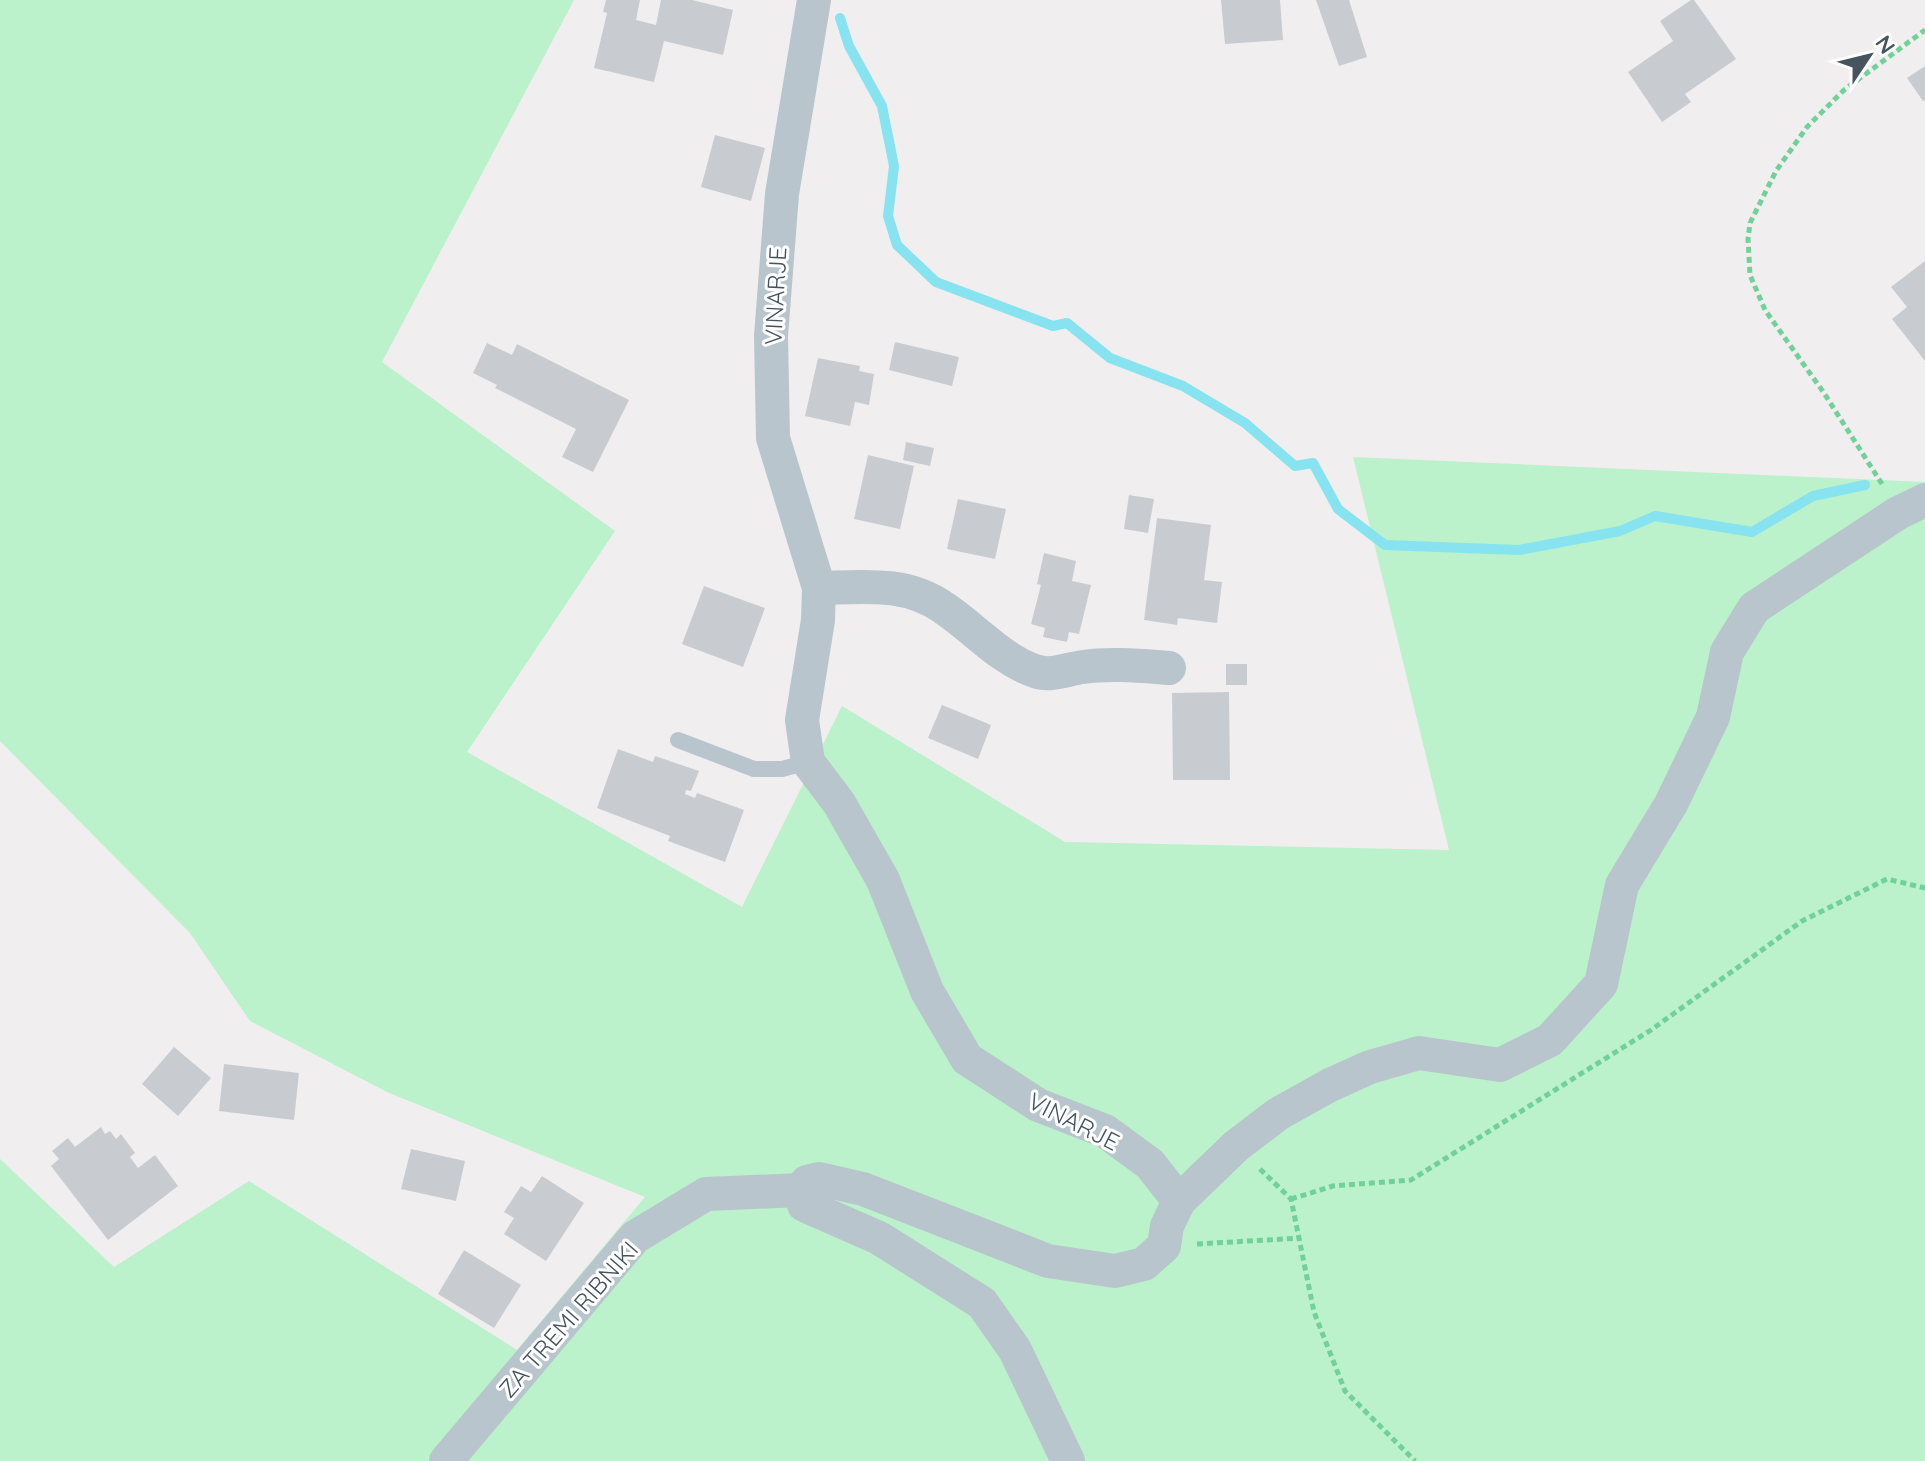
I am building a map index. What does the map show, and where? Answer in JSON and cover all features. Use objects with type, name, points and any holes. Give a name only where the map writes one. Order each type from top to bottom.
[{"type":"street","name":"VINARJE","points":[[814,0],[782,194],[771,336],[773,438],[819,588],[818,620],[802,720],[808,762],[839,803],[883,880],[927,991],[967,1059],[1038,1105],[1105,1131],[1150,1164],[1179,1201]]},
{"type":"street","points":[[1068,1461],[1015,1350],[982,1303],[879,1238],[804,1205],[801,1190],[807,1182],[819,1179],[863,1189],[1048,1261],[1115,1271],[1144,1264],[1164,1246],[1167,1226],[1179,1201],[1236,1146],[1278,1114],[1370,1067],[1419,1053],[1500,1065],[1550,1040],[1601,984],[1622,885],[1683,779],[1713,717],[1727,652],[1754,608],[1912,507]]},
{"type":"street","points":[[819,588],[890,586],[921,596],[944,607],[1017,663],[1037,673],[1055,674],[1084,667],[1169,668]]},
{"type":"street","name":"ZA TREMI RIBNIKI","points":[[446,1461],[635,1237],[706,1194],[801,1190]]},
{"type":"lane","points":[[678,740],[754,769],[782,769],[808,762]]},
{"type":"path","points":[[1912,507],[1870,463],[1765,310],[1750,275],[1748,239],[1750,223],[1776,171],[1807,127],[1844,90],[1925,30]]},
{"type":"path","points":[[1291,1199],[1333,1186],[1411,1180],[1651,1030],[1802,921],[1887,879],[1925,888]]},
{"type":"path","points":[[1236,1146],[1291,1199],[1314,1312],[1345,1391],[1415,1461]]},
{"type":"path","points":[[1164,1246],[1301,1238]]},
{"type":"green space","points":[[0,0],[574,0],[382,362],[615,531],[467,752],[742,907],[842,706],[1065,842],[1449,850],[1353,457],[1925,482],[1925,1461],[0,1461],[0,1159],[114,1267],[249,1181],[517,1350],[645,1197],[387,1092],[250,1021],[190,933],[0,741]]},
{"type":"building","points":[[606,0],[640,0],[636,20],[656,25],[661,0],[692,0],[733,10],[723,55],[664,41],[654,82],[594,68],[607,13],[603,12]]},
{"type":"building","points":[[1221,0],[1280,0],[1283,40],[1225,44]]},
{"type":"building","points":[[1316,0],[1349,0],[1367,57],[1339,66]]},
{"type":"building","points":[[1691,0],[1736,59],[1685,94],[1691,102],[1662,122],[1628,72],[1673,41],[1660,21]]},
{"type":"building","points":[[1925,66],[1925,100],[1923,101],[1907,78]]},
{"type":"building","points":[[715,135],[765,148],[751,201],[701,187]]},
{"type":"building","points":[[1925,261],[1925,361],[1892,319],[1907,307],[1891,287]]},
{"type":"building","points":[[895,342],[959,357],[952,386],[889,370]]},
{"type":"building","points":[[487,343],[512,355],[517,344],[629,400],[593,472],[562,457],[576,429],[495,388],[497,385],[473,373]]},
{"type":"building","points":[[818,358],[860,366],[859,371],[874,374],[869,405],[855,402],[850,426],[805,416]]},
{"type":"building","points":[[906,442],[934,448],[930,466],[903,460]]},
{"type":"building","points":[[868,455],[914,466],[900,529],[854,519]]},
{"type":"building","points":[[1129,495],[1154,499],[1148,533],[1124,529]]},
{"type":"building","points":[[958,499],[1006,509],[995,559],[947,549]]},
{"type":"building","points":[[1157,518],[1211,525],[1204,580],[1222,582],[1217,623],[1178,618],[1177,625],[1144,620]]},
{"type":"building","points":[[1044,553],[1076,561],[1072,581],[1091,585],[1079,634],[1069,632],[1067,642],[1043,637],[1045,628],[1031,624],[1041,585],[1037,584]]},
{"type":"building","points":[[704,586],[765,608],[743,667],[682,644]]},
{"type":"building","points":[[1226,664],[1247,664],[1247,685],[1226,685]]},
{"type":"building","points":[[1229,692],[1230,780],[1173,780],[1172,693]]},
{"type":"building","points":[[942,705],[991,725],[978,759],[928,738]]},
{"type":"building","points":[[618,749],[653,762],[655,756],[699,771],[691,791],[686,790],[685,794],[695,798],[697,793],[744,810],[725,862],[668,841],[670,836],[597,808]]},
{"type":"building","points":[[174,1047],[211,1078],[178,1116],[142,1084]]},
{"type":"building","points":[[224,1064],[299,1073],[294,1120],[219,1111]]},
{"type":"building","points":[[101,1127],[105,1134],[110,1131],[116,1139],[121,1134],[135,1153],[130,1157],[138,1168],[155,1155],[178,1186],[108,1240],[51,1166],[59,1159],[52,1151],[68,1138],[75,1147]]},
{"type":"building","points":[[411,1149],[465,1161],[456,1201],[401,1189]]},
{"type":"building","points":[[542,1176],[584,1203],[546,1261],[504,1234],[514,1218],[504,1212],[521,1186],[531,1192]]},
{"type":"building","points":[[464,1250],[521,1285],[494,1328],[438,1294]]},
{"type":"waterway","points":[[840,18],[849,46],[882,106],[894,166],[888,216],[897,245],[936,282],[1053,326],[1067,323],[1110,358],[1183,386],[1245,423],[1295,466],[1313,463],[1338,509],[1385,545],[1519,550],[1620,531],[1655,516],[1752,532],[1813,496],[1865,485]]}]
